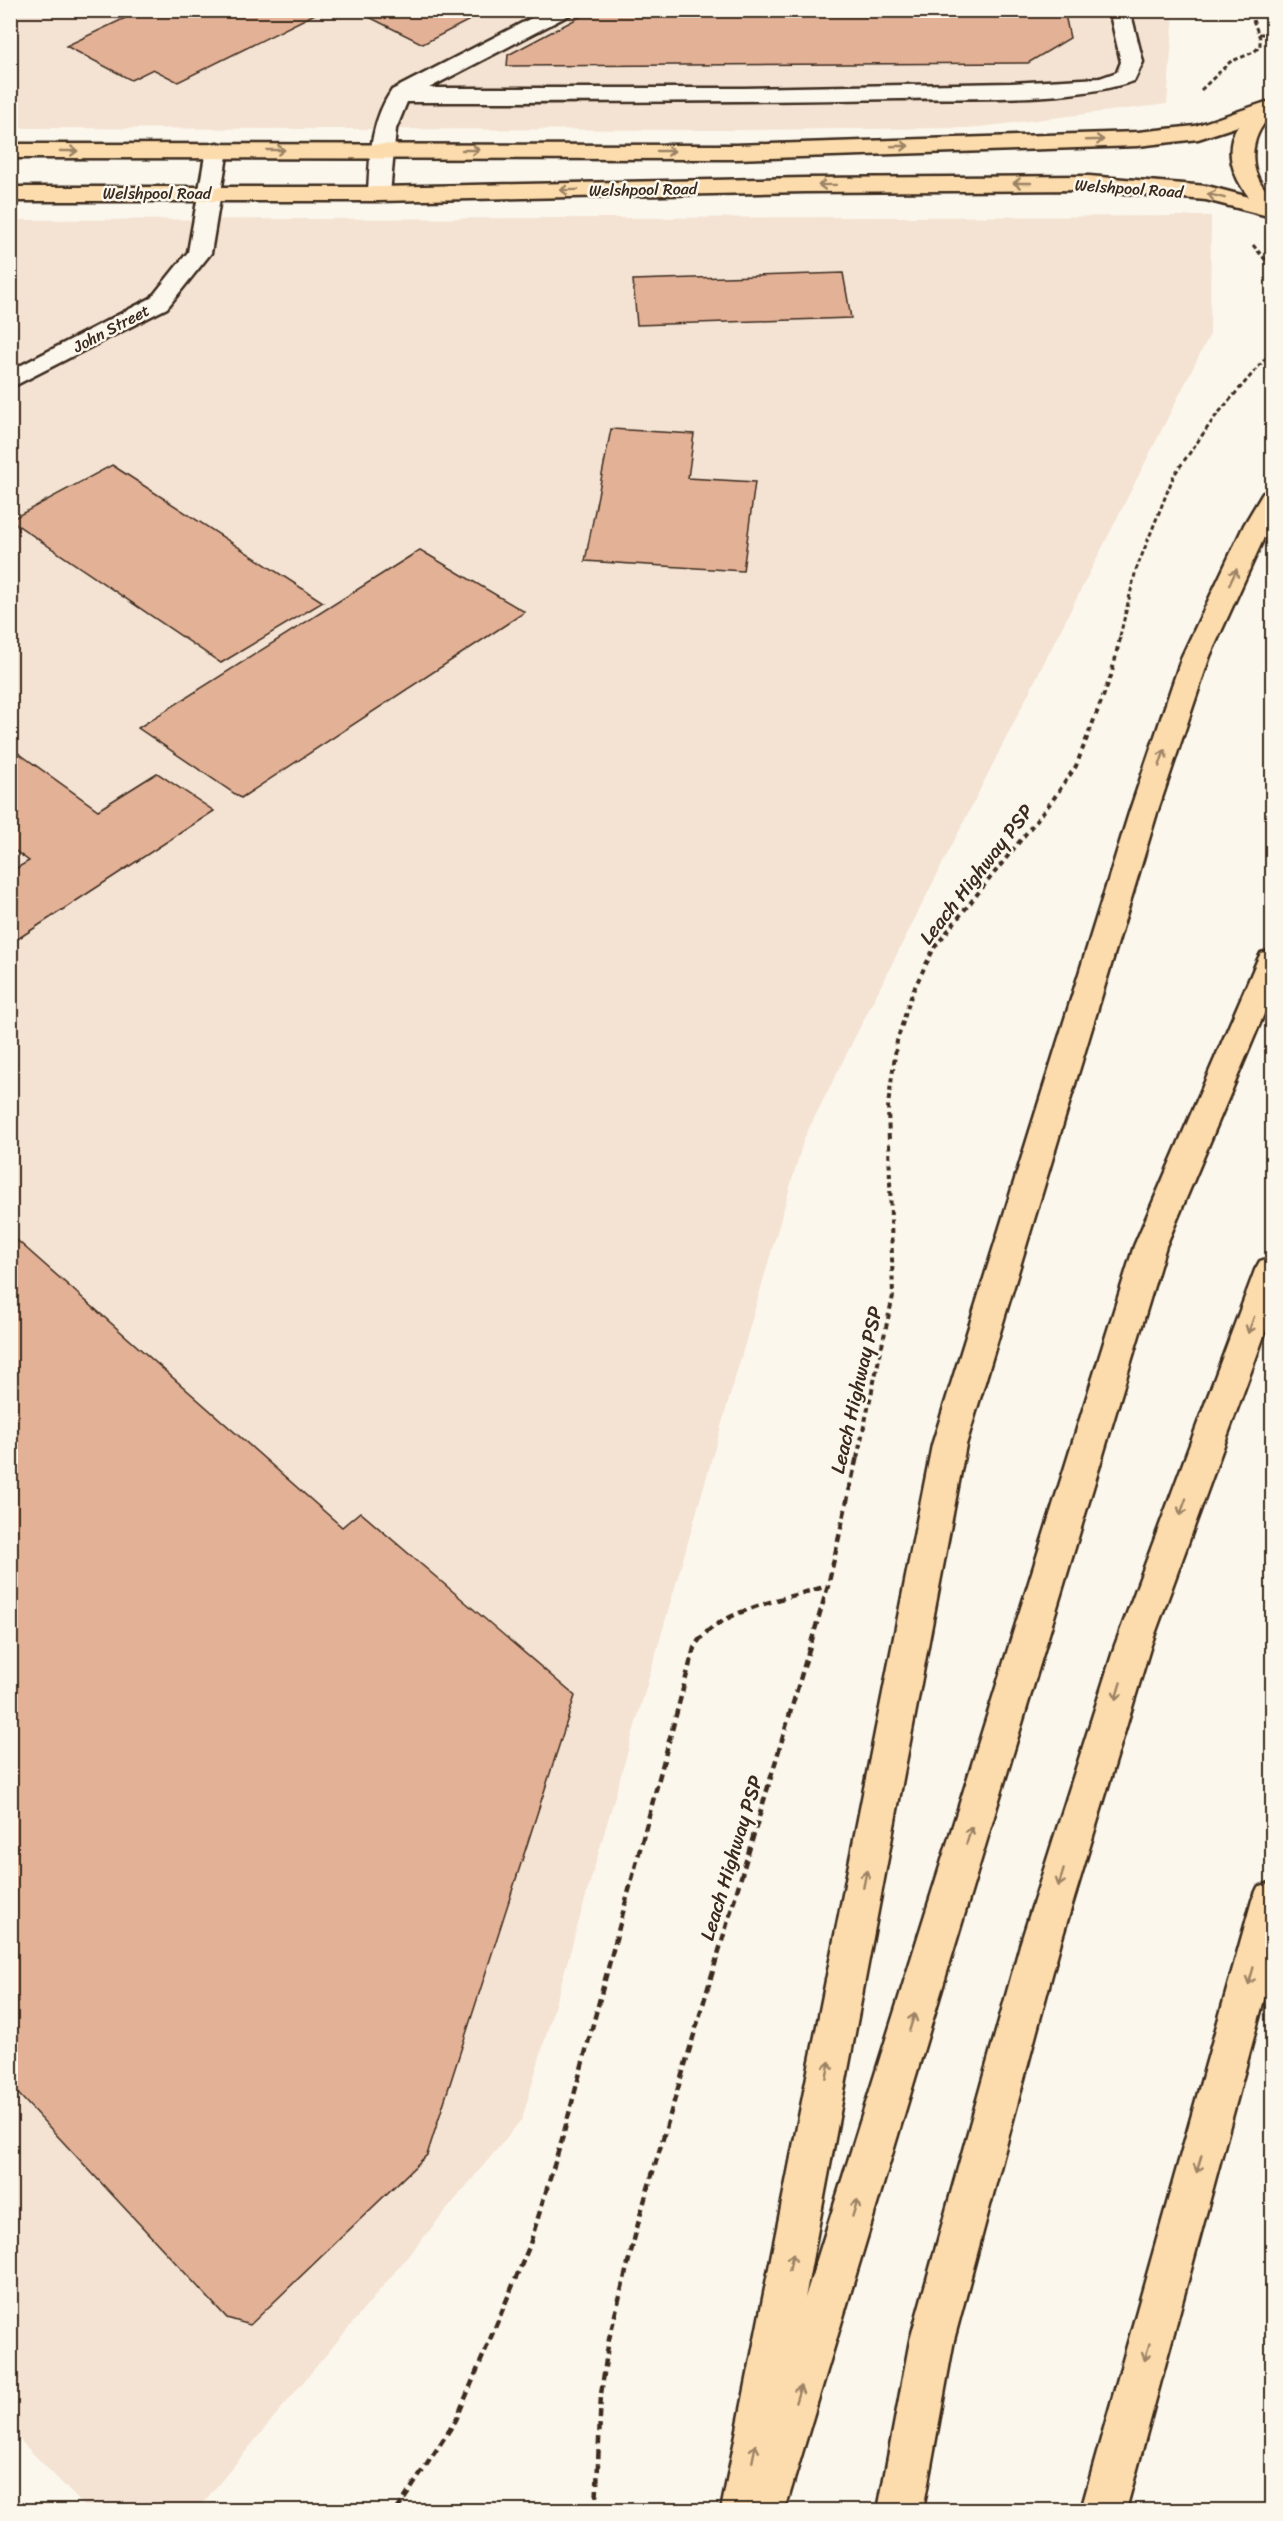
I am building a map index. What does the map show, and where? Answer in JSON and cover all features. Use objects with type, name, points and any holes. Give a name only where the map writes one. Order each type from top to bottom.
[{"type":"main road","name":"Welshpool Road","points":[[10,151],[736,152],[1138,139],[1198,132],[1265,109]]},
{"type":"main road","points":[[1265,109],[1241,140],[1241,159],[1256,192],[1272,208]]},
{"type":"main road","name":"Welshpool Road","points":[[10,194],[379,194],[806,185],[1089,183],[1207,193],[1272,208]]},
{"type":"main road","points":[[742,2511],[949,1445],[1143,813],[1196,656],[1272,498]]},
{"type":"main road","points":[[762,2511],[1150,1246],[1272,961]]},
{"type":"main road","points":[[900,2511],[932,2340],[1040,1946],[1132,1645],[1272,1270]]},
{"type":"main road","points":[[1103,2511],[1272,1900]]},
{"type":"street","points":[[379,194],[382,150],[391,106],[400,95],[564,10]]},
{"type":"street","points":[[400,95],[756,95],[1011,90],[1103,84],[1126,76],[1132,62],[1119,10]]},
{"type":"street","name":"John Street","points":[[10,381],[159,303],[199,253],[217,150]]},
{"type":"path","points":[[1249,10],[1259,34],[1272,34]]},
{"type":"path","name":"Leach Highway PSP","points":[[596,2511],[603,2383],[609,2340],[635,2235],[828,1586],[893,1296],[888,1105],[897,1041],[912,993],[934,948],[1052,801],[1076,766],[1091,733],[1111,676],[1136,570],[1174,475],[1215,417],[1272,351]]},
{"type":"path","points":[[397,2511],[456,2420],[529,2247],[563,2136],[687,1666],[694,1649],[703,1634],[719,1622],[828,1586]]},
{"type":"shaded area","points":[[11,11],[1174,11],[1167,104],[971,128],[737,130],[11,128]]},
{"type":"shaded area","points":[[1211,216],[1210,334],[804,1138],[522,2119],[197,2510],[88,2510],[11,2431],[10,220]]},
{"type":"building","points":[[142,10],[323,10],[178,82],[153,69],[131,80],[66,46]]},
{"type":"building","points":[[355,10],[489,10],[423,44]]},
{"type":"building","points":[[593,10],[1064,10],[1070,38],[1028,63],[507,66],[508,55]]},
{"type":"building","points":[[843,273],[851,318],[637,325],[633,280]]},
{"type":"building","points":[[611,429],[694,434],[688,478],[755,482],[743,571],[585,561]]},
{"type":"building","points":[[112,465],[323,602],[221,663],[10,520]]},
{"type":"building","points":[[420,550],[525,612],[241,798],[138,728]]},
{"type":"building","points":[[10,747],[98,810],[157,773],[214,811],[10,944],[10,872],[29,861],[10,847]]},
{"type":"building","points":[[10,1234],[342,1527],[360,1512],[575,1696],[427,2155],[250,2325],[227,2318],[10,2085]]}]
